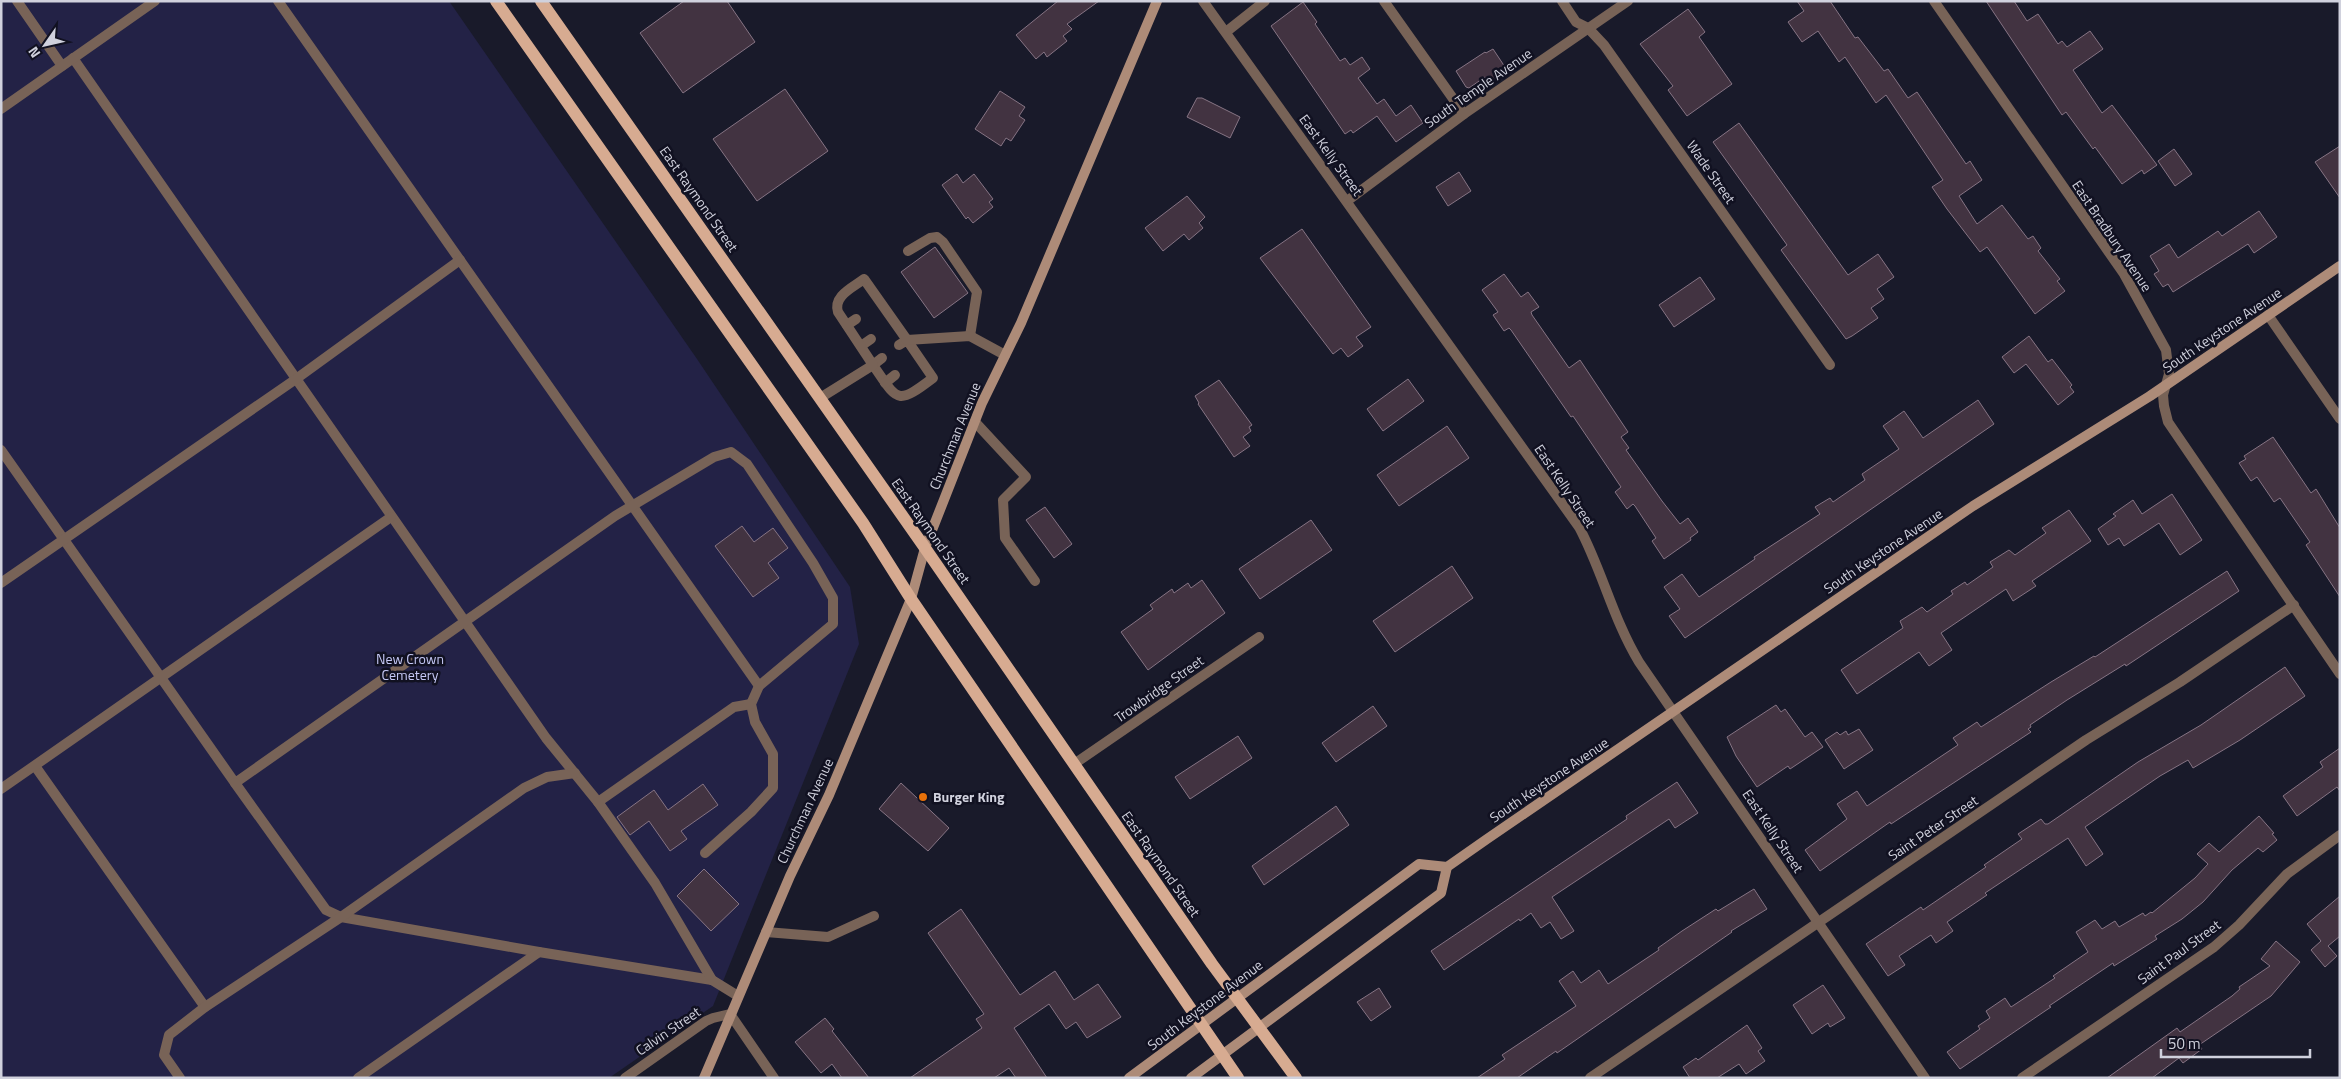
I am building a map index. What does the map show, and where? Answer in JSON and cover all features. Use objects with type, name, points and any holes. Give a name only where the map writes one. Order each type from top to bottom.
[{"type":"main road","points":[[496,1],[863,523],[911,599],[1238,1078]]},
{"type":"main road","name":"East Raymond Street","points":[[541,1],[926,548],[1237,998],[1296,1078]]},
{"type":"main road","name":"Churchman Avenue","points":[[704,1078],[766,932],[829,795],[911,599],[926,548],[975,422],[1021,323],[1157,1]]},
{"type":"main road","name":"South Keystone Avenue","points":[[1129,1078],[1420,864],[1448,868],[1973,506],[2167,384],[2340,266]]},
{"type":"main road","points":[[1191,1078],[1441,893],[1448,868]]},
{"type":"street","points":[[17,1],[62,66]]},
{"type":"street","points":[[1,109],[155,1]]},
{"type":"street","points":[[278,1],[759,686]]},
{"type":"street","name":"East Kelly Street","points":[[1203,1],[1579,527],[1601,574],[1624,636],[1639,662],[1925,1078]]},
{"type":"street","points":[[1226,32],[1266,1]]},
{"type":"street","points":[[1384,1],[1464,114]]},
{"type":"street","name":"Wade Street","points":[[1562,1],[1576,22],[1588,28],[1604,45],[1830,365]]},
{"type":"street","name":"South Temple Avenue","points":[[1347,201],[1464,114],[1628,1]]},
{"type":"street","name":"East Bradbury Avenue","points":[[1934,1],[2124,274],[2164,345],[2169,360],[2167,384],[2163,395],[2168,422],[2340,674]]},
{"type":"street","points":[[73,58],[546,738],[598,802],[655,883],[712,980]]},
{"type":"street","points":[[908,251],[930,238],[937,237],[943,242],[977,292],[970,336]]},
{"type":"street","points":[[1,584],[296,379],[460,260]]},
{"type":"street","points":[[866,276],[877,305],[916,361],[933,378],[909,396],[900,396],[892,392],[847,326],[836,305],[838,298],[866,276]]},
{"type":"street","points":[[2268,315],[2340,419]]},
{"type":"street","points":[[847,326],[856,319]]},
{"type":"street","points":[[903,343],[970,336],[1005,356]]},
{"type":"street","points":[[861,346],[871,339]]},
{"type":"street","points":[[820,398],[882,358]]},
{"type":"street","points":[[886,382],[895,375]]},
{"type":"street","points":[[975,422],[1026,477],[1003,500],[1005,538],[1035,581]]},
{"type":"street","points":[[1,450],[326,910],[342,917],[712,980],[738,996]]},
{"type":"street","points":[[235,783],[615,516],[714,457],[731,452],[747,464],[813,563],[833,598],[833,624],[759,686],[751,704],[755,722],[773,754],[773,788],[751,812],[705,853]]},
{"type":"street","points":[[1,789],[392,517]]},
{"type":"street","name":"Saint Peter Street","points":[[1590,1078],[2086,740],[2180,682],[2294,606]]},
{"type":"street","name":"Trowbridge Street","points":[[1074,764],[1259,637]]},
{"type":"street","points":[[598,802],[734,707],[751,704]]},
{"type":"street","points":[[35,766],[205,1007]]},
{"type":"street","points":[[180,1078],[164,1055],[169,1035],[205,1007],[342,917],[524,788],[546,776],[575,773]]},
{"type":"street","name":"Saint Paul Street","points":[[2022,1078],[2214,947],[2287,874],[2340,835]]},
{"type":"street","points":[[766,932],[828,937],[874,916]]},
{"type":"street","points":[[358,1078],[539,952]]},
{"type":"street","points":[[730,1014],[774,1078]]},
{"type":"street","name":"Calvin Street","points":[[625,1078],[706,1022],[713,1018],[730,1014]]},
{"type":"green space","name":"New Crown Cemetery","points":[[1,1],[449,1],[697,359],[850,587],[859,644],[713,1006],[609,1078],[1,1078]]},
{"type":"building","points":[[684,1],[727,1],[755,42],[683,93],[640,33]]},
{"type":"building","points":[[1058,1],[1099,1],[1067,24],[1072,29],[1063,36],[1067,41],[1047,57],[1044,52],[1036,59],[1016,35]]},
{"type":"building","points":[[1797,1],[1830,1],[1855,38],[1858,37],[1884,71],[1888,69],[1908,98],[1917,92],[1966,164],[1970,161],[1982,180],[1959,196],[1977,224],[2002,205],[2028,239],[2033,236],[2041,248],[2038,251],[2060,279],[2057,281],[2065,291],[2035,314],[1987,247],[1980,252],[1932,187],[1943,180],[1886,95],[1876,103],[1845,57],[1839,62],[1818,31],[1802,42],[1788,22],[1804,11]]},
{"type":"building","points":[[1986,1],[2014,1],[2027,21],[2038,14],[2058,44],[2062,41],[2067,47],[2090,31],[2103,49],[2073,70],[2102,113],[2112,105],[2157,165],[2144,174],[2142,170],[2122,184],[2066,112],[2062,115]]},
{"type":"building","points":[[1303,2],[1317,22],[1315,24],[1340,61],[1345,58],[1350,65],[1362,57],[1370,69],[1358,78],[1377,104],[1384,99],[1396,116],[1411,105],[1423,123],[1396,142],[1377,116],[1353,133],[1351,130],[1345,134],[1271,26]]},
{"type":"building","points":[[1688,9],[1705,32],[1699,37],[1732,84],[1687,116],[1668,90],[1673,86],[1640,44]]},
{"type":"building","points":[[1493,49],[1507,70],[1492,80],[1489,76],[1486,79],[1485,77],[1469,88],[1466,87],[1456,71],[1485,52]]},
{"type":"building","points":[[785,89],[828,151],[757,201],[713,139]]},
{"type":"building","points":[[1000,91],[1025,107],[1019,116],[1025,120],[1011,141],[1006,138],[1001,146],[975,129]]},
{"type":"building","points":[[1197,98],[1202,98],[1240,117],[1230,138],[1187,117]]},
{"type":"building","points":[[1739,123],[1848,275],[1878,254],[1894,277],[1877,289],[1884,299],[1871,308],[1878,318],[1852,336],[1846,339],[1781,250],[1787,245],[1713,142]]},
{"type":"building","points":[[2340,146],[2340,198],[2315,162]]},
{"type":"building","points":[[2174,149],[2192,174],[2175,186],[2158,161]]},
{"type":"building","points":[[1459,172],[1471,191],[1448,206],[1436,187]]},
{"type":"building","points":[[957,174],[963,183],[974,174],[993,199],[989,202],[993,207],[973,223],[968,217],[966,219],[942,185]]},
{"type":"building","points":[[1187,196],[1205,217],[1199,223],[1203,228],[1189,240],[1184,234],[1163,251],[1145,228]]},
{"type":"building","points":[[2259,211],[2277,237],[2254,253],[2248,244],[2173,292],[2168,284],[2163,287],[2154,274],[2159,271],[2150,256],[2169,244],[2178,258],[2218,231],[2222,236]]},
{"type":"building","points":[[1302,229],[1371,327],[1356,337],[1363,346],[1348,357],[1341,348],[1333,354],[1260,258]]},
{"type":"building","points":[[935,247],[968,293],[934,318],[901,272]]},
{"type":"building","points":[[1504,274],[1521,297],[1528,292],[1539,307],[1531,312],[1532,315],[1569,368],[1580,360],[1628,432],[1621,437],[1629,448],[1626,450],[1662,501],[1680,524],[1688,518],[1698,532],[1690,538],[1691,540],[1664,559],[1652,541],[1656,538],[1635,506],[1633,504],[1627,509],[1615,492],[1621,487],[1573,416],[1571,417],[1511,330],[1509,328],[1504,331],[1493,315],[1498,312],[1482,290]]},
{"type":"building","points":[[1700,277],[1715,299],[1674,327],[1659,305]]},
{"type":"building","points":[[2029,336],[2048,362],[2052,359],[2072,385],[2070,387],[2074,392],[2058,405],[2026,364],[2014,373],[2002,357]]},
{"type":"building","points":[[1408,379],[1424,401],[1383,431],[1367,409]]},
{"type":"building","points":[[1219,380],[1252,425],[1249,427],[1251,431],[1243,437],[1250,446],[1234,457],[1198,404],[1195,396]]},
{"type":"building","points":[[1978,400],[1994,424],[1685,638],[1669,616],[1680,609],[1664,587],[1682,574],[1699,597],[1755,559],[1754,557],[1820,514],[1815,507],[1830,498],[1833,502],[1865,480],[1862,474],[1899,449],[1883,426],[1904,411],[1923,438]]},
{"type":"building","points":[[1447,426],[1469,458],[1399,506],[1377,475]]},
{"type":"building","points":[[2273,437],[2311,493],[2316,489],[2340,528],[2340,597],[2306,545],[2310,542],[2280,498],[2274,502],[2257,477],[2251,481],[2239,463],[2246,459],[2244,456]]},
{"type":"building","points":[[2172,494],[2202,540],[2180,555],[2159,523],[2124,546],[2119,538],[2108,545],[2098,529],[2116,516],[2113,514],[2133,500],[2142,514]]},
{"type":"building","points":[[1045,507],[1072,544],[1054,558],[1026,520]]},
{"type":"building","points":[[2069,510],[2091,541],[2032,581],[2036,586],[2013,601],[2006,589],[1941,633],[1952,650],[1929,666],[1919,652],[1857,694],[1841,670],[1903,628],[1900,621],[1922,607],[1927,612],[1953,594],[1951,591],[1965,582],[1967,585],[1993,567],[1990,562],[2009,550],[2015,555],[2046,533],[2042,528]]},
{"type":"building","points":[[1311,520],[1332,550],[1260,599],[1239,569]]},
{"type":"building","points":[[742,526],[754,542],[773,528],[788,548],[768,563],[779,578],[753,597],[715,546]]},
{"type":"building","points":[[1452,566],[1473,598],[1395,652],[1373,621]]},
{"type":"building","points":[[2227,571],[2239,591],[2126,666],[2125,664],[2030,725],[2031,727],[2028,729],[2031,732],[1891,824],[1890,822],[1820,871],[1805,850],[1847,819],[1837,804],[1857,791],[1867,806],[1958,745],[1953,738],[1977,722],[1981,727],[2051,682],[2095,657]]},
{"type":"building","points":[[1202,580],[1225,613],[1148,670],[1121,632],[1153,609],[1150,605],[1172,589],[1174,593],[1188,583],[1191,588]]},
{"type":"building","points":[[2285,667],[2305,696],[2240,740],[2193,768],[2188,760],[2160,776],[2085,827],[2103,854],[2086,866],[2068,838],[1985,893],[1987,895],[1947,922],[1953,931],[1936,943],[1931,935],[1899,956],[1905,965],[1888,976],[1866,944],[1921,907],[1923,910],[1986,867],[1984,865],[2022,839],[2018,834],[2041,819],[2045,824],[2048,824],[2138,762],[2201,725]]},
{"type":"building","points":[[1776,705],[1781,712],[1785,709],[1805,737],[1812,732],[1823,747],[1790,769],[1788,766],[1757,787],[1736,756],[1727,737]]},
{"type":"building","points":[[1373,706],[1387,726],[1336,762],[1322,743]]},
{"type":"building","points":[[1859,729],[1873,750],[1844,769],[1825,740],[1837,732],[1840,735],[1846,731],[1848,735]]},
{"type":"building","points":[[1238,736],[1252,758],[1190,799],[1175,777]]},
{"type":"building","points":[[2340,748],[2340,791],[2337,787],[2297,816],[2283,796],[2323,767],[2320,762]]},
{"type":"building","points":[[1677,782],[1698,813],[1675,828],[1669,819],[1552,897],[1574,931],[1561,939],[1550,922],[1541,928],[1531,913],[1520,921],[1519,919],[1444,970],[1431,951],[1627,819],[1626,816]]},
{"type":"building","points":[[901,783],[949,828],[928,851],[879,809]]},
{"type":"building","points":[[703,784],[718,805],[681,831],[687,839],[670,851],[649,821],[630,835],[617,817],[654,790],[668,810]]},
{"type":"building","points":[[1336,806],[1349,825],[1264,885],[1252,866]]},
{"type":"building","points":[[2259,816],[2274,833],[2272,834],[2277,840],[2263,852],[2258,848],[2232,870],[2203,902],[2182,919],[2155,936],[2157,939],[2114,966],[2113,963],[1960,1069],[1947,1052],[1980,1029],[1978,1026],[1990,1018],[1986,1011],[2005,998],[2011,1007],[2055,978],[2053,976],[2088,952],[2076,932],[2095,920],[2102,929],[2115,921],[2119,927],[2143,913],[2145,916],[2152,913],[2195,878],[2208,864],[2197,854],[2209,843],[2219,852]]},
{"type":"building","points":[[704,869],[739,904],[711,931],[677,896]]},
{"type":"building","points":[[1754,889],[1767,909],[1731,931],[1557,1053],[1556,1051],[1517,1078],[1477,1078],[1505,1059],[1502,1055],[1576,1006],[1559,981],[1573,971],[1581,983],[1599,970],[1608,984],[1659,950],[1658,948],[1682,931],[1716,909],[1718,911]]},
{"type":"building","points":[[2340,896],[2340,936],[2328,946],[2337,956],[2325,967],[2311,950],[2321,941],[2307,924]]},
{"type":"building","points":[[961,909],[1020,995],[1055,971],[1074,1000],[1098,984],[1121,1017],[1087,1038],[1076,1022],[1066,1029],[1049,1004],[1014,1028],[1047,1078],[1016,1078],[1009,1068],[994,1078],[910,1078],[982,1028],[976,1019],[984,1014],[928,933]]},
{"type":"building","points":[[2276,941],[2300,962],[2271,996],[2199,1045],[2202,1049],[2183,1063],[2179,1058],[2152,1078],[2107,1078],[2177,1028],[2180,1032],[2232,996],[2240,989],[2239,987],[2270,966],[2261,959]]},
{"type":"building","points":[[1823,985],[1845,1018],[1830,1027],[1828,1023],[1812,1034],[1793,1005]]},
{"type":"building","points":[[1379,988],[1391,1007],[1371,1021],[1357,1002]]},
{"type":"building","points":[[825,1018],[834,1029],[832,1031],[869,1078],[842,1078],[832,1064],[821,1073],[795,1042]]},
{"type":"building","points":[[1747,1025],[1762,1048],[1758,1051],[1765,1061],[1746,1074],[1739,1064],[1717,1078],[1690,1078],[1683,1067],[1696,1058],[1698,1060]]},
{"type":"place","name":"Burger King","points":[[923,797]]}]
